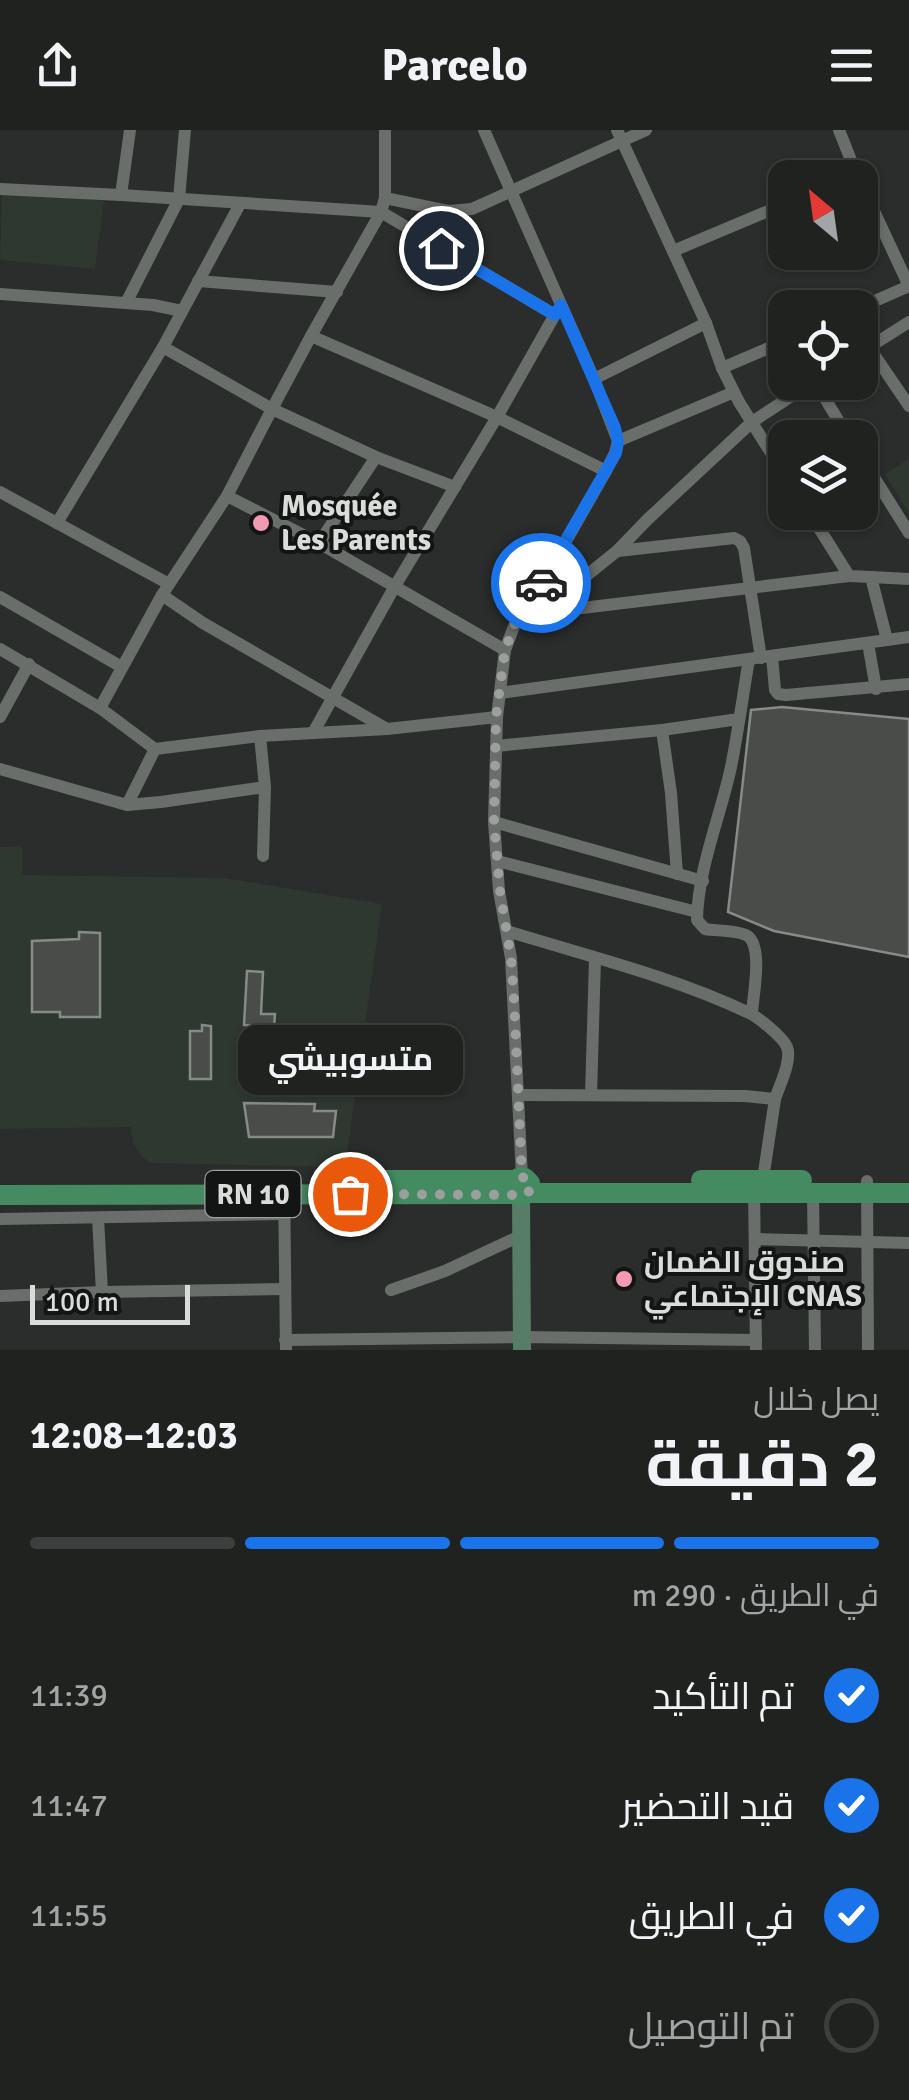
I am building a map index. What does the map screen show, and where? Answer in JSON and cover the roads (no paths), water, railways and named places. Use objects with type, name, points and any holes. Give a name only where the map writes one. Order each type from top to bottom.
[{"type":"main road","name":"RN 10","points":[[757,1184],[813,1193],[909,1181]]},
{"type":"main road","name":"RN 10","points":[[0,1183],[284,1196]]},
{"type":"main road","name":"RN 10","points":[[0,1194],[284,1196],[522,1186],[757,1184],[867,1187],[909,1193]]},
{"type":"main road","points":[[522,1186],[522,1344]]},
{"type":"street","points":[[121,195],[130,130]]},
{"type":"street","points":[[126,303],[179,199],[185,130]]},
{"type":"street","points":[[100,708],[120,666],[227,496],[383,205],[385,130]]},
{"type":"street","points":[[484,130],[558,310],[594,379],[618,442],[606,471],[516,621],[505,650],[496,717],[494,822],[514,999],[522,1186]]},
{"type":"street","points":[[0,189],[240,204],[383,205],[448,212],[472,209],[620,136],[646,130]]},
{"type":"street","points":[[839,130],[850,160]]},
{"type":"street","points":[[620,136],[706,323],[722,368],[768,448]]},
{"type":"street","points":[[57,523],[163,347],[240,204]]},
{"type":"street","points":[[383,205],[558,310]]},
{"type":"street","points":[[673,250],[768,211]]},
{"type":"street","points":[[878,223],[909,286],[878,300]]},
{"type":"street","points":[[198,281],[337,292]]},
{"type":"street","points":[[0,294],[153,305],[182,311]]},
{"type":"street","points":[[313,733],[558,310]]},
{"type":"street","points":[[878,341],[909,322]]},
{"type":"street","points":[[594,379],[706,323]]},
{"type":"street","points":[[311,336],[496,417],[606,471]]},
{"type":"street","points":[[163,347],[253,400],[455,487]]},
{"type":"street","points":[[722,368],[768,348]]},
{"type":"street","points":[[878,367],[909,406]]},
{"type":"street","points":[[618,442],[734,392]]},
{"type":"street","points":[[540,613],[617,551],[752,422],[786,400]]},
{"type":"street","points":[[319,543],[376,456]]},
{"type":"street","points":[[878,483],[909,533]]},
{"type":"street","points":[[0,492],[166,590],[203,623],[387,728]]},
{"type":"street","points":[[227,496],[319,543],[505,650]]},
{"type":"street","points":[[820,530],[849,576]]},
{"type":"street","points":[[617,551],[734,538],[744,548],[760,658],[778,694],[909,684]]},
{"type":"street","points":[[516,621],[540,613],[849,576],[909,579]]},
{"type":"street","points":[[871,577],[887,640]]},
{"type":"street","points":[[0,597],[120,666]]},
{"type":"street","points":[[500,693],[909,637]]},
{"type":"street","points":[[868,643],[876,688]]},
{"type":"street","points":[[0,649],[100,708],[155,748],[496,717]]},
{"type":"street","points":[[752,1014],[755,944],[746,935],[704,929],[697,920],[738,719],[760,658]]},
{"type":"street","points":[[0,717],[29,664]]},
{"type":"street","points":[[496,746],[738,719]]},
{"type":"street","points":[[662,730],[677,874]]},
{"type":"street","points":[[260,736],[265,787],[263,856]]},
{"type":"street","points":[[128,805],[155,748]]},
{"type":"street","points":[[0,769],[128,805],[265,787]]},
{"type":"street","points":[[494,822],[703,881]]},
{"type":"street","points":[[497,861],[698,912]]},
{"type":"street","points":[[0,1219],[98,1218],[284,1196],[285,1345],[756,1345],[757,1184],[788,1058],[785,1042],[752,1014],[677,984],[506,931]]},
{"type":"street","points":[[591,1094],[595,959]]},
{"type":"street","points":[[518,1095],[776,1098]]},
{"type":"street","points":[[867,1187],[868,1350]]},
{"type":"street","points":[[813,1193],[815,1350]]},
{"type":"street","points":[[98,1218],[102,1292]]},
{"type":"street","points":[[391,1290],[520,1236]]},
{"type":"street","points":[[755,1239],[909,1243]]},
{"type":"street","points":[[0,1296],[284,1289]]},
{"type":"place","name":"Mosquée Les Parents","points":[[261,523]]},
{"type":"place","name":"متسوبيشي","points":[[350,1194]]},
{"type":"place","name":"صندوق الضمان الإجتماعي CNAS","points":[[624,1279]]}]
